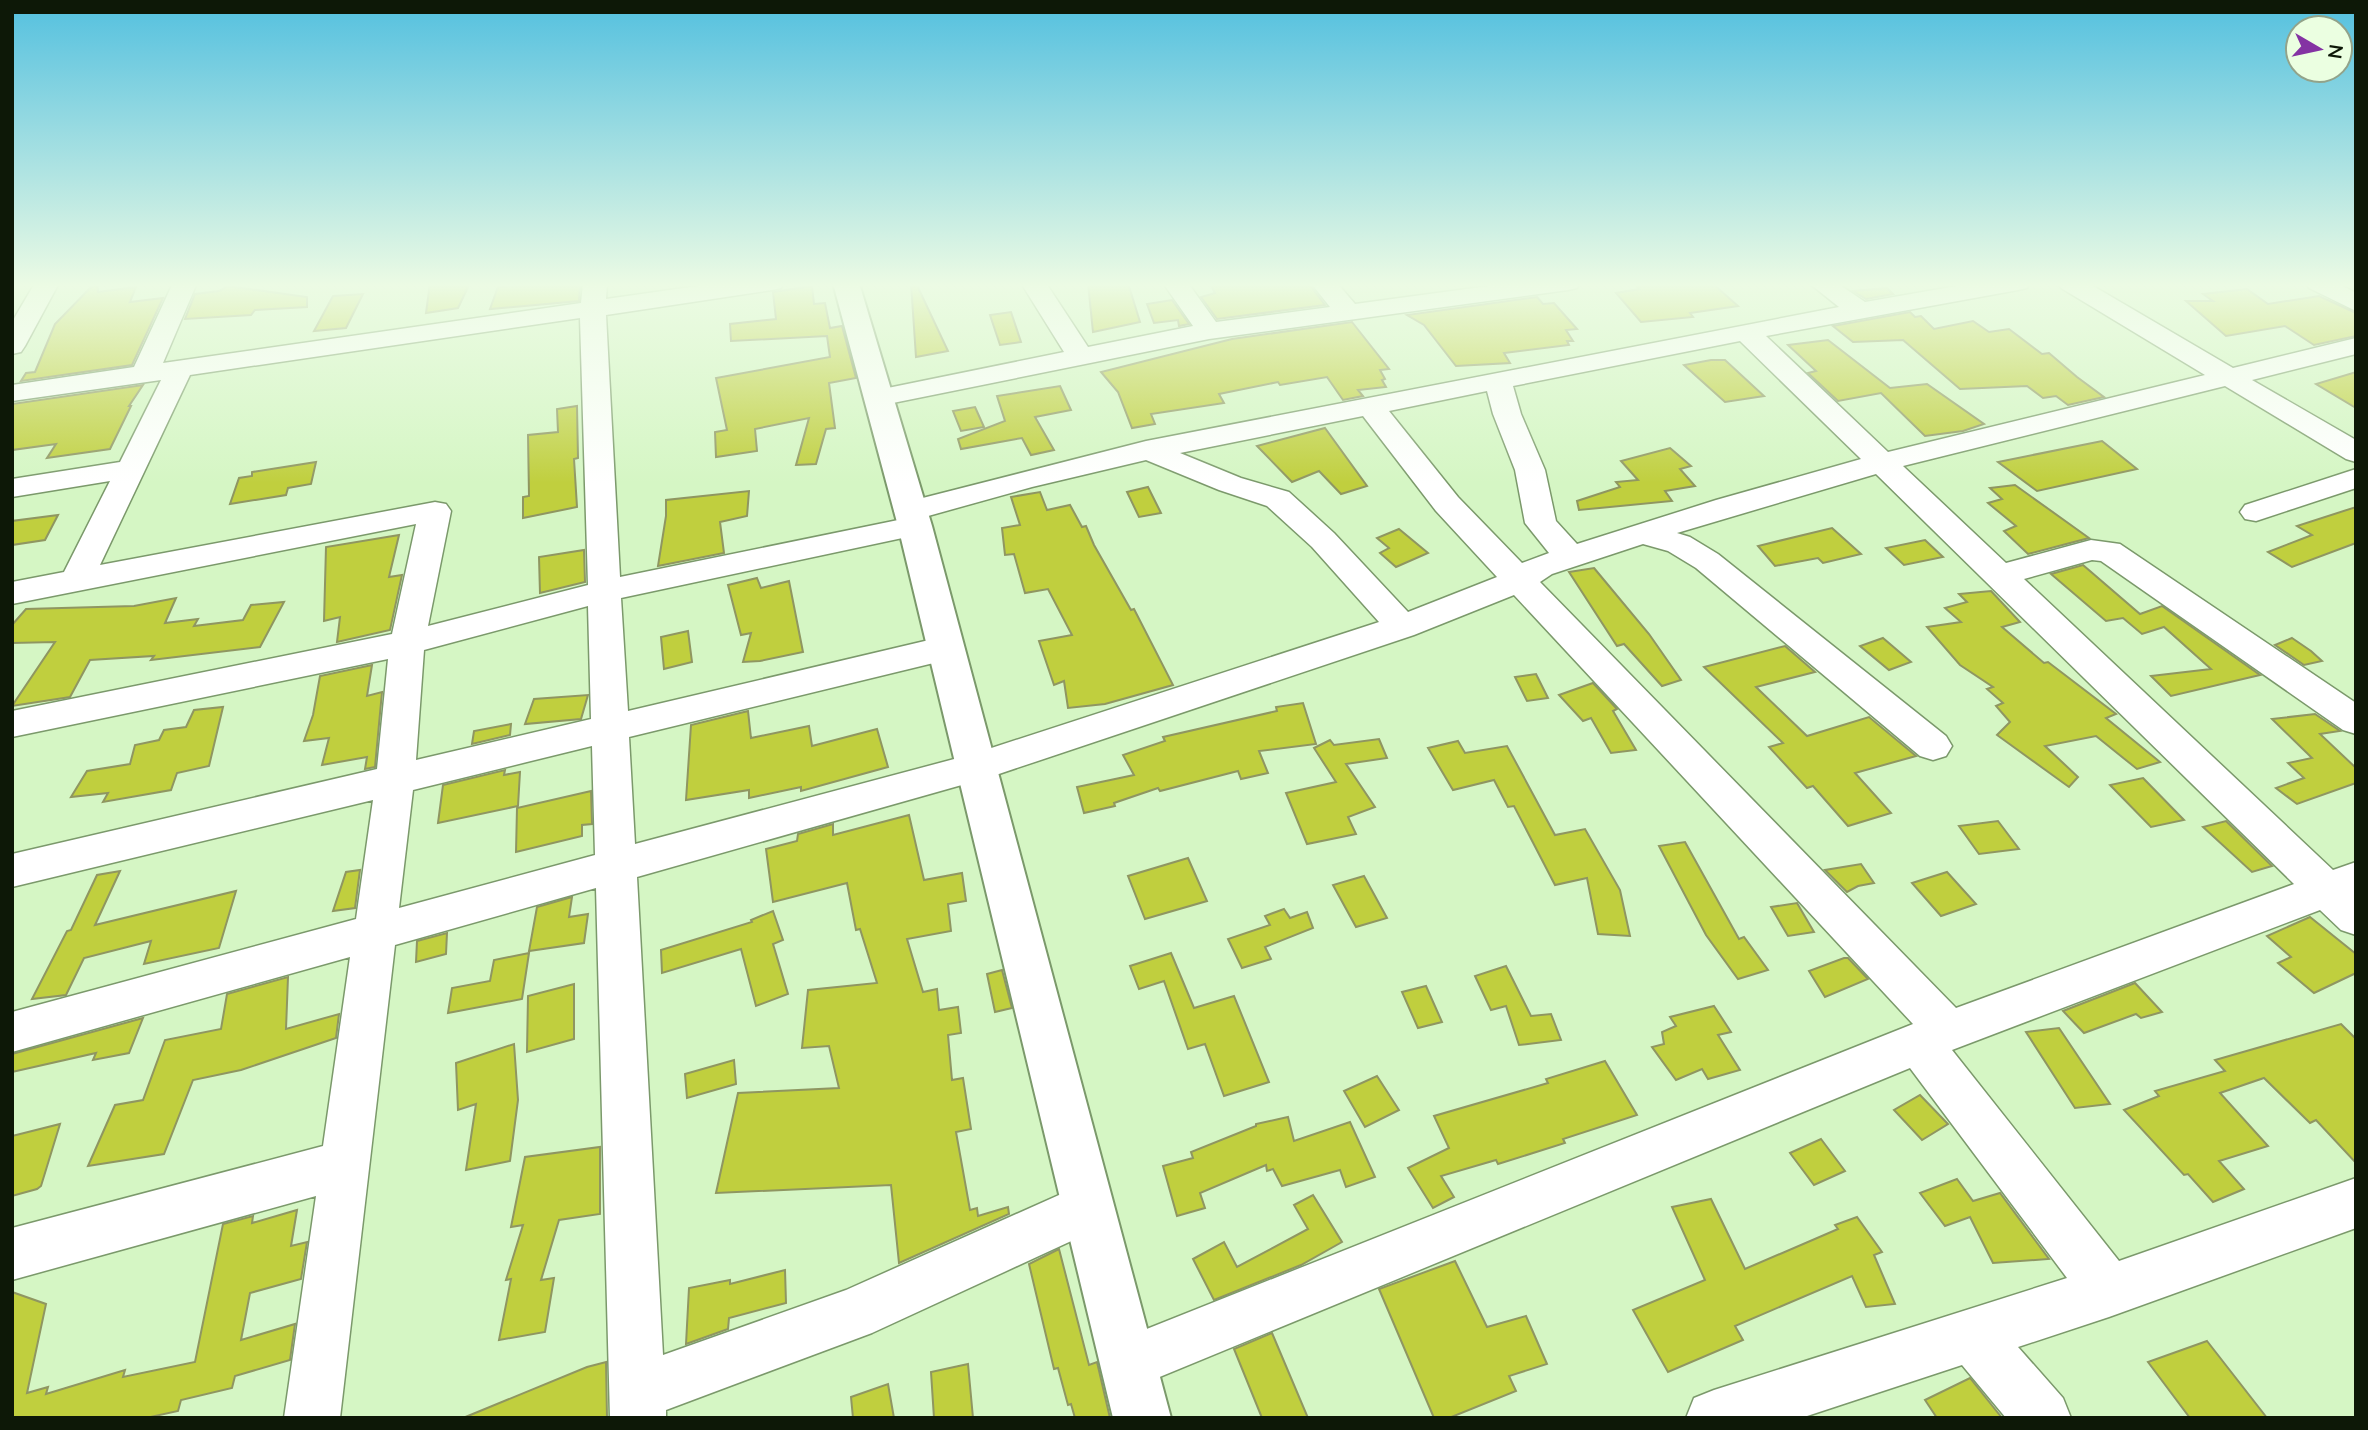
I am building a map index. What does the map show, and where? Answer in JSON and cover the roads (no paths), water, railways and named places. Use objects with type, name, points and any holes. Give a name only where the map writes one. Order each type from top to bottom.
[{"type":"main road","points":[[865,350],[913,519],[1142,1418]]},
{"type":"street","points":[[144,375],[155,350]]},
{"type":"street","points":[[12,393],[179,370],[294,350]]},
{"type":"street","points":[[596,350],[608,729],[638,1405],[853,1314],[1088,1207]]},
{"type":"street","points":[[1076,350],[1081,357]]},
{"type":"street","points":[[878,398],[1117,350]]},
{"type":"street","points":[[12,724],[407,643],[604,591],[913,519],[993,486],[1146,450],[1662,350]]},
{"type":"street","points":[[1128,1363],[1933,1037],[2346,896],[2000,575],[1764,350]]},
{"type":"street","points":[[2183,350],[2356,453]]},
{"type":"street","points":[[12,1031],[976,766],[1402,627],[1520,580],[1539,567],[1882,463],[2341,350]]},
{"type":"street","points":[[77,580],[179,370]]},
{"type":"street","points":[[1498,380],[1507,414],[1530,470],[1541,523],[1570,557]]},
{"type":"street","points":[[1370,406],[1447,504],[1520,580],[1933,1037],[2109,1291]]},
{"type":"street","points":[[1146,450],[1230,484],[1278,499],[1323,540],[1402,627]]},
{"type":"street","points":[[12,488],[131,469]]},
{"type":"street","points":[[2256,512],[2356,478]]},
{"type":"street","points":[[12,593],[435,511],[407,643],[396,780],[312,1418]]},
{"type":"street","points":[[1642,534],[1679,544],[1707,561],[1933,746]]},
{"type":"street","points":[[2000,575],[2091,550],[2109,551],[2356,721]]},
{"type":"street","points":[[12,871],[946,648]]},
{"type":"street","points":[[12,1254],[345,1164]]},
{"type":"street","points":[[1714,1418],[2109,1291],[2356,1203]]},
{"type":"street","points":[[1971,1335],[2043,1418]]}]
